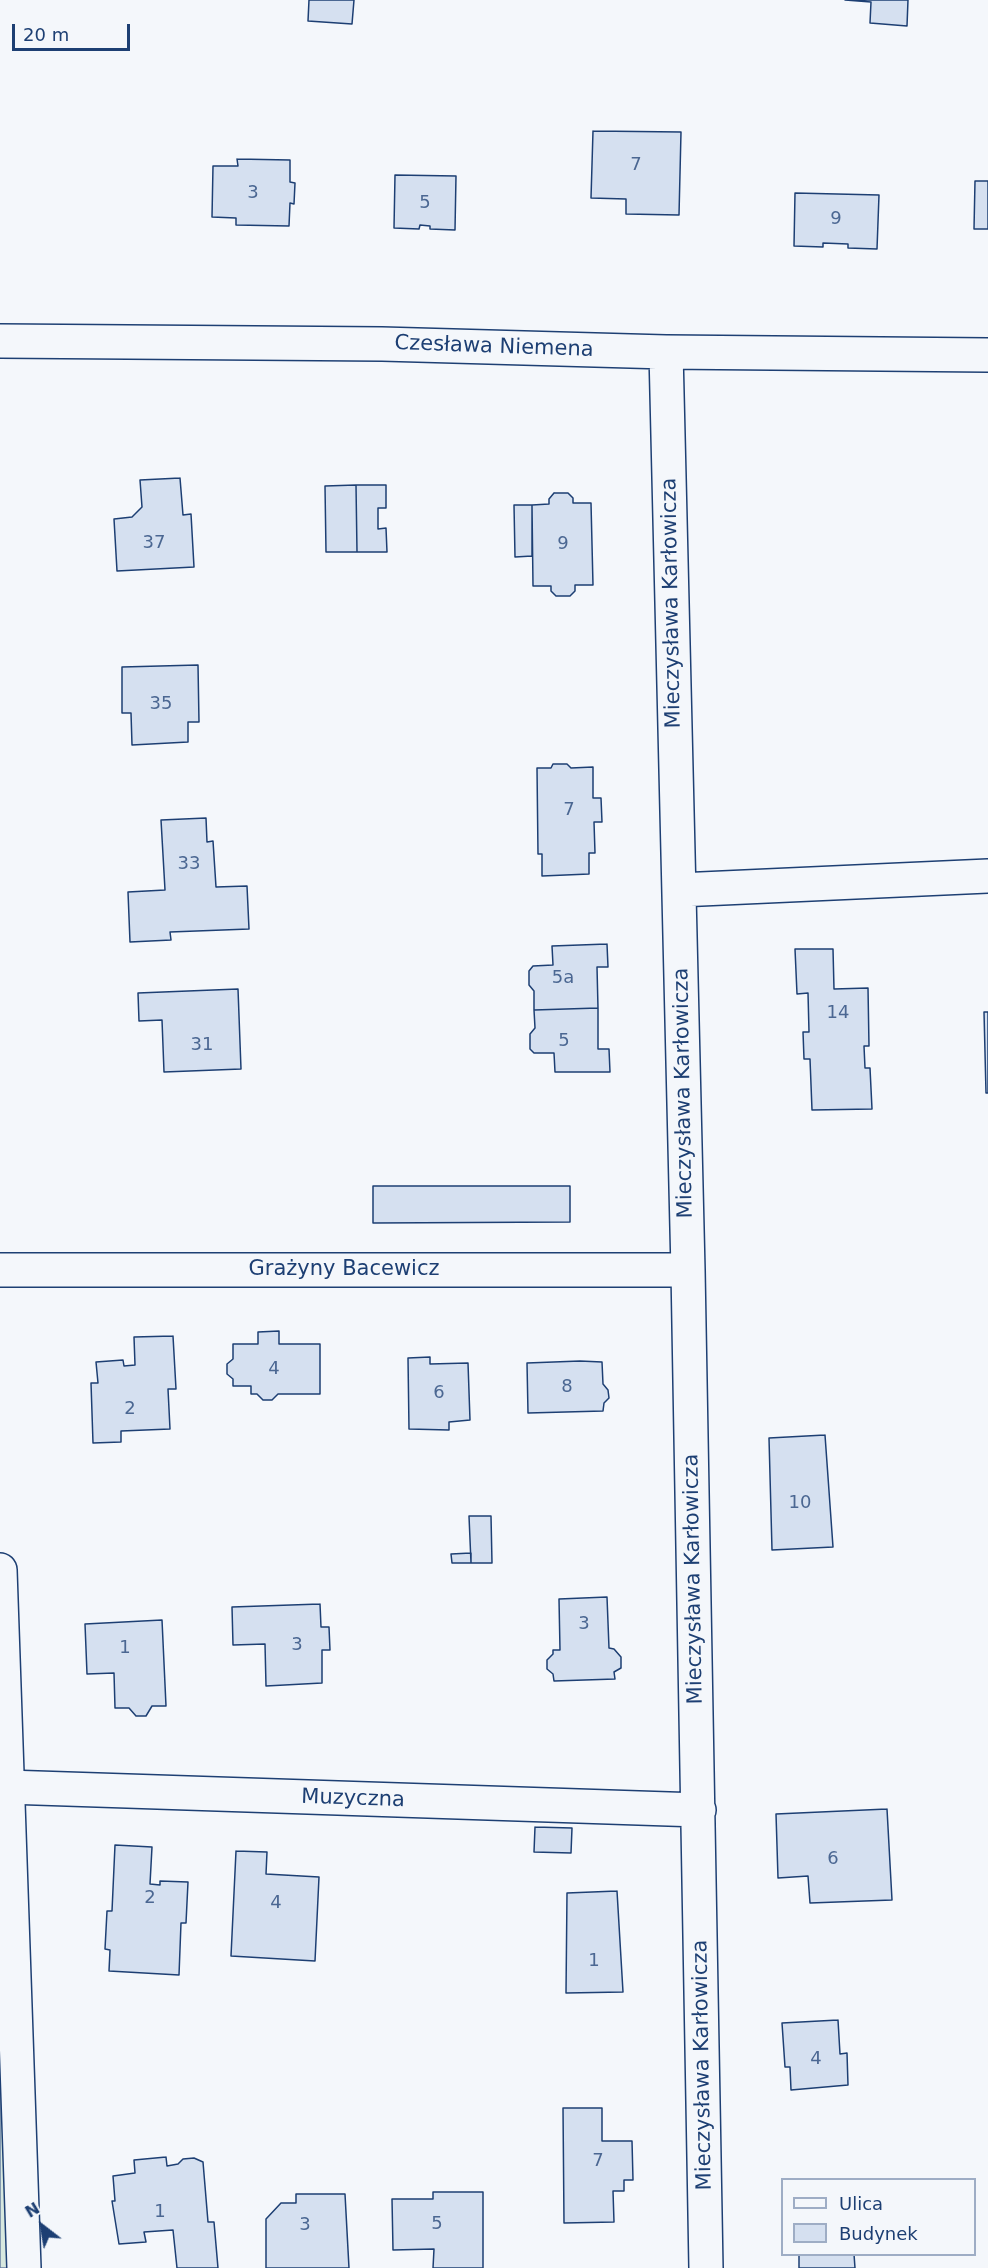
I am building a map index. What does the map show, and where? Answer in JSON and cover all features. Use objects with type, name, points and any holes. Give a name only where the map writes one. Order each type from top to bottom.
[{"type":"street","name":"Czesława Niemena","points":[[0,341],[382,344],[666,352],[988,355]]},
{"type":"street","name":"Mieczysława Karłowicza","points":[[666,352],[688,1270],[706,2268]]},
{"type":"street","points":[[679,890],[988,876]]},
{"type":"street","name":"Grażyny Bacewicz","points":[[0,1270],[688,1270]]},
{"type":"street","points":[[0,1570],[24,2268]]},
{"type":"street","name":"Muzyczna","points":[[7,1787],[699,1810]]},
{"type":"shaded area","points":[[0,2051],[9,2268],[0,2268]]},
{"type":"building","points":[[309,0],[354,0],[352,24],[308,21]]},
{"type":"building","points":[[845,0],[908,0],[907,26],[870,23],[871,2]]},
{"type":"building","points":[[593,131],[681,132],[679,215],[626,214],[626,199],[591,198]]},
{"type":"building","points":[[237,159],[290,160],[290,182],[295,183],[294,204],[290,203],[289,226],[236,225],[236,218],[212,217],[213,166],[238,166]]},
{"type":"building","points":[[395,175],[456,176],[455,230],[430,229],[430,226],[420,225],[419,229],[394,228]]},
{"type":"building","points":[[975,181],[988,181],[988,229],[974,229]]},
{"type":"building","points":[[795,193],[879,195],[877,249],[848,248],[848,244],[823,243],[823,247],[794,246]]},
{"type":"building","points":[[180,478],[183,515],[191,514],[194,567],[117,571],[114,519],[132,517],[142,507],[140,480]]},
{"type":"building","points":[[356,485],[357,552],[326,552],[325,486]]},
{"type":"building","points":[[356,485],[386,485],[386,508],[378,508],[378,529],[386,528],[387,552],[357,552]]},
{"type":"building","points":[[554,493],[568,493],[573,498],[573,503],[591,503],[593,585],[575,585],[575,591],[570,596],[556,596],[551,591],[551,586],[533,586],[532,505],[549,504],[549,499]]},
{"type":"building","points":[[514,505],[532,505],[532,556],[515,557]]},
{"type":"building","points":[[198,665],[199,722],[188,722],[188,742],[132,745],[131,713],[122,713],[122,667]]},
{"type":"building","points":[[553,764],[567,764],[571,768],[593,767],[593,798],[601,798],[602,822],[594,822],[595,853],[589,853],[589,874],[542,876],[542,854],[538,854],[537,768],[551,768]]},
{"type":"building","points":[[206,818],[207,842],[213,841],[216,887],[247,886],[249,929],[170,932],[171,940],[130,942],[128,892],[165,890],[161,820]]},
{"type":"building","points":[[607,944],[608,967],[597,967],[598,1008],[534,1010],[534,991],[529,985],[529,971],[533,966],[553,965],[552,946]]},
{"type":"building","points":[[795,949],[833,949],[834,989],[868,988],[869,1046],[864,1046],[865,1068],[870,1068],[872,1109],[812,1110],[810,1059],[804,1059],[803,1032],[809,1032],[808,993],[797,994]]},
{"type":"building","points":[[238,989],[241,1069],[164,1072],[162,1020],[139,1021],[138,993]]},
{"type":"building","points":[[598,1008],[598,1049],[609,1049],[610,1072],[555,1072],[554,1053],[534,1053],[530,1049],[530,1034],[535,1028],[534,1010]]},
{"type":"building","points":[[984,1012],[988,1012],[988,1093],[986,1093]]},
{"type":"building","points":[[373,1186],[570,1186],[570,1222],[373,1223]]},
{"type":"building","points":[[279,1331],[279,1344],[320,1344],[320,1394],[278,1394],[272,1400],[263,1400],[257,1394],[251,1394],[251,1386],[233,1386],[233,1379],[227,1374],[227,1364],[233,1359],[233,1344],[258,1344],[258,1332]]},
{"type":"building","points":[[173,1336],[176,1389],[168,1389],[170,1429],[121,1431],[121,1442],[93,1443],[91,1383],[98,1383],[96,1362],[123,1360],[124,1366],[135,1365],[134,1337]]},
{"type":"building","points":[[430,1357],[430,1364],[468,1363],[470,1420],[449,1422],[449,1430],[409,1429],[408,1358]]},
{"type":"building","points":[[602,1362],[603,1384],[608,1390],[609,1398],[604,1403],[603,1411],[528,1413],[527,1363]]},
{"type":"building","points":[[825,1435],[833,1547],[772,1550],[769,1438]]},
{"type":"building","points":[[469,1516],[491,1516],[492,1563],[471,1563]]},
{"type":"building","points":[[471,1553],[471,1563],[452,1563],[451,1554]]},
{"type":"building","points":[[607,1597],[609,1648],[614,1649],[621,1657],[621,1668],[614,1672],[615,1679],[554,1681],[553,1674],[547,1669],[547,1660],[553,1654],[553,1650],[560,1650],[559,1599]]},
{"type":"building","points":[[320,1604],[321,1627],[329,1627],[330,1650],[322,1650],[322,1683],[266,1686],[265,1644],[233,1645],[232,1607]]},
{"type":"building","points":[[162,1620],[166,1706],[152,1706],[146,1716],[136,1716],[129,1708],[115,1708],[114,1673],[87,1674],[85,1624]]},
{"type":"building","points":[[887,1809],[892,1900],[810,1903],[808,1876],[778,1878],[776,1814]]},
{"type":"building","points":[[535,1827],[572,1828],[571,1853],[534,1852]]},
{"type":"building","points":[[115,1845],[152,1847],[150,1884],[160,1885],[160,1881],[188,1882],[186,1923],[181,1923],[179,1975],[109,1971],[110,1950],[105,1949],[107,1911],[112,1911]]},
{"type":"building","points":[[236,1851],[267,1852],[266,1874],[319,1877],[315,1961],[231,1956]]},
{"type":"building","points":[[617,1891],[623,1992],[566,1993],[567,1893]]},
{"type":"building","points":[[838,2020],[840,2054],[847,2053],[848,2085],[791,2090],[790,2067],[785,2067],[782,2023]]},
{"type":"building","points":[[563,2108],[602,2108],[602,2141],[632,2141],[633,2180],[624,2180],[624,2191],[613,2191],[614,2222],[564,2223]]},
{"type":"building","points":[[166,2157],[167,2166],[178,2164],[183,2159],[194,2158],[203,2162],[208,2222],[214,2222],[218,2268],[177,2268],[173,2230],[144,2232],[146,2242],[119,2244],[112,2201],[115,2201],[113,2176],[135,2173],[134,2160]]},
{"type":"building","points":[[433,2192],[483,2192],[483,2268],[433,2268],[434,2249],[393,2250],[392,2199],[433,2199]]},
{"type":"building","points":[[296,2194],[345,2194],[349,2268],[266,2268],[266,2219],[281,2203],[296,2203]]},
{"type":"building","points":[[799,2256],[854,2256],[855,2268],[799,2268]]}]
